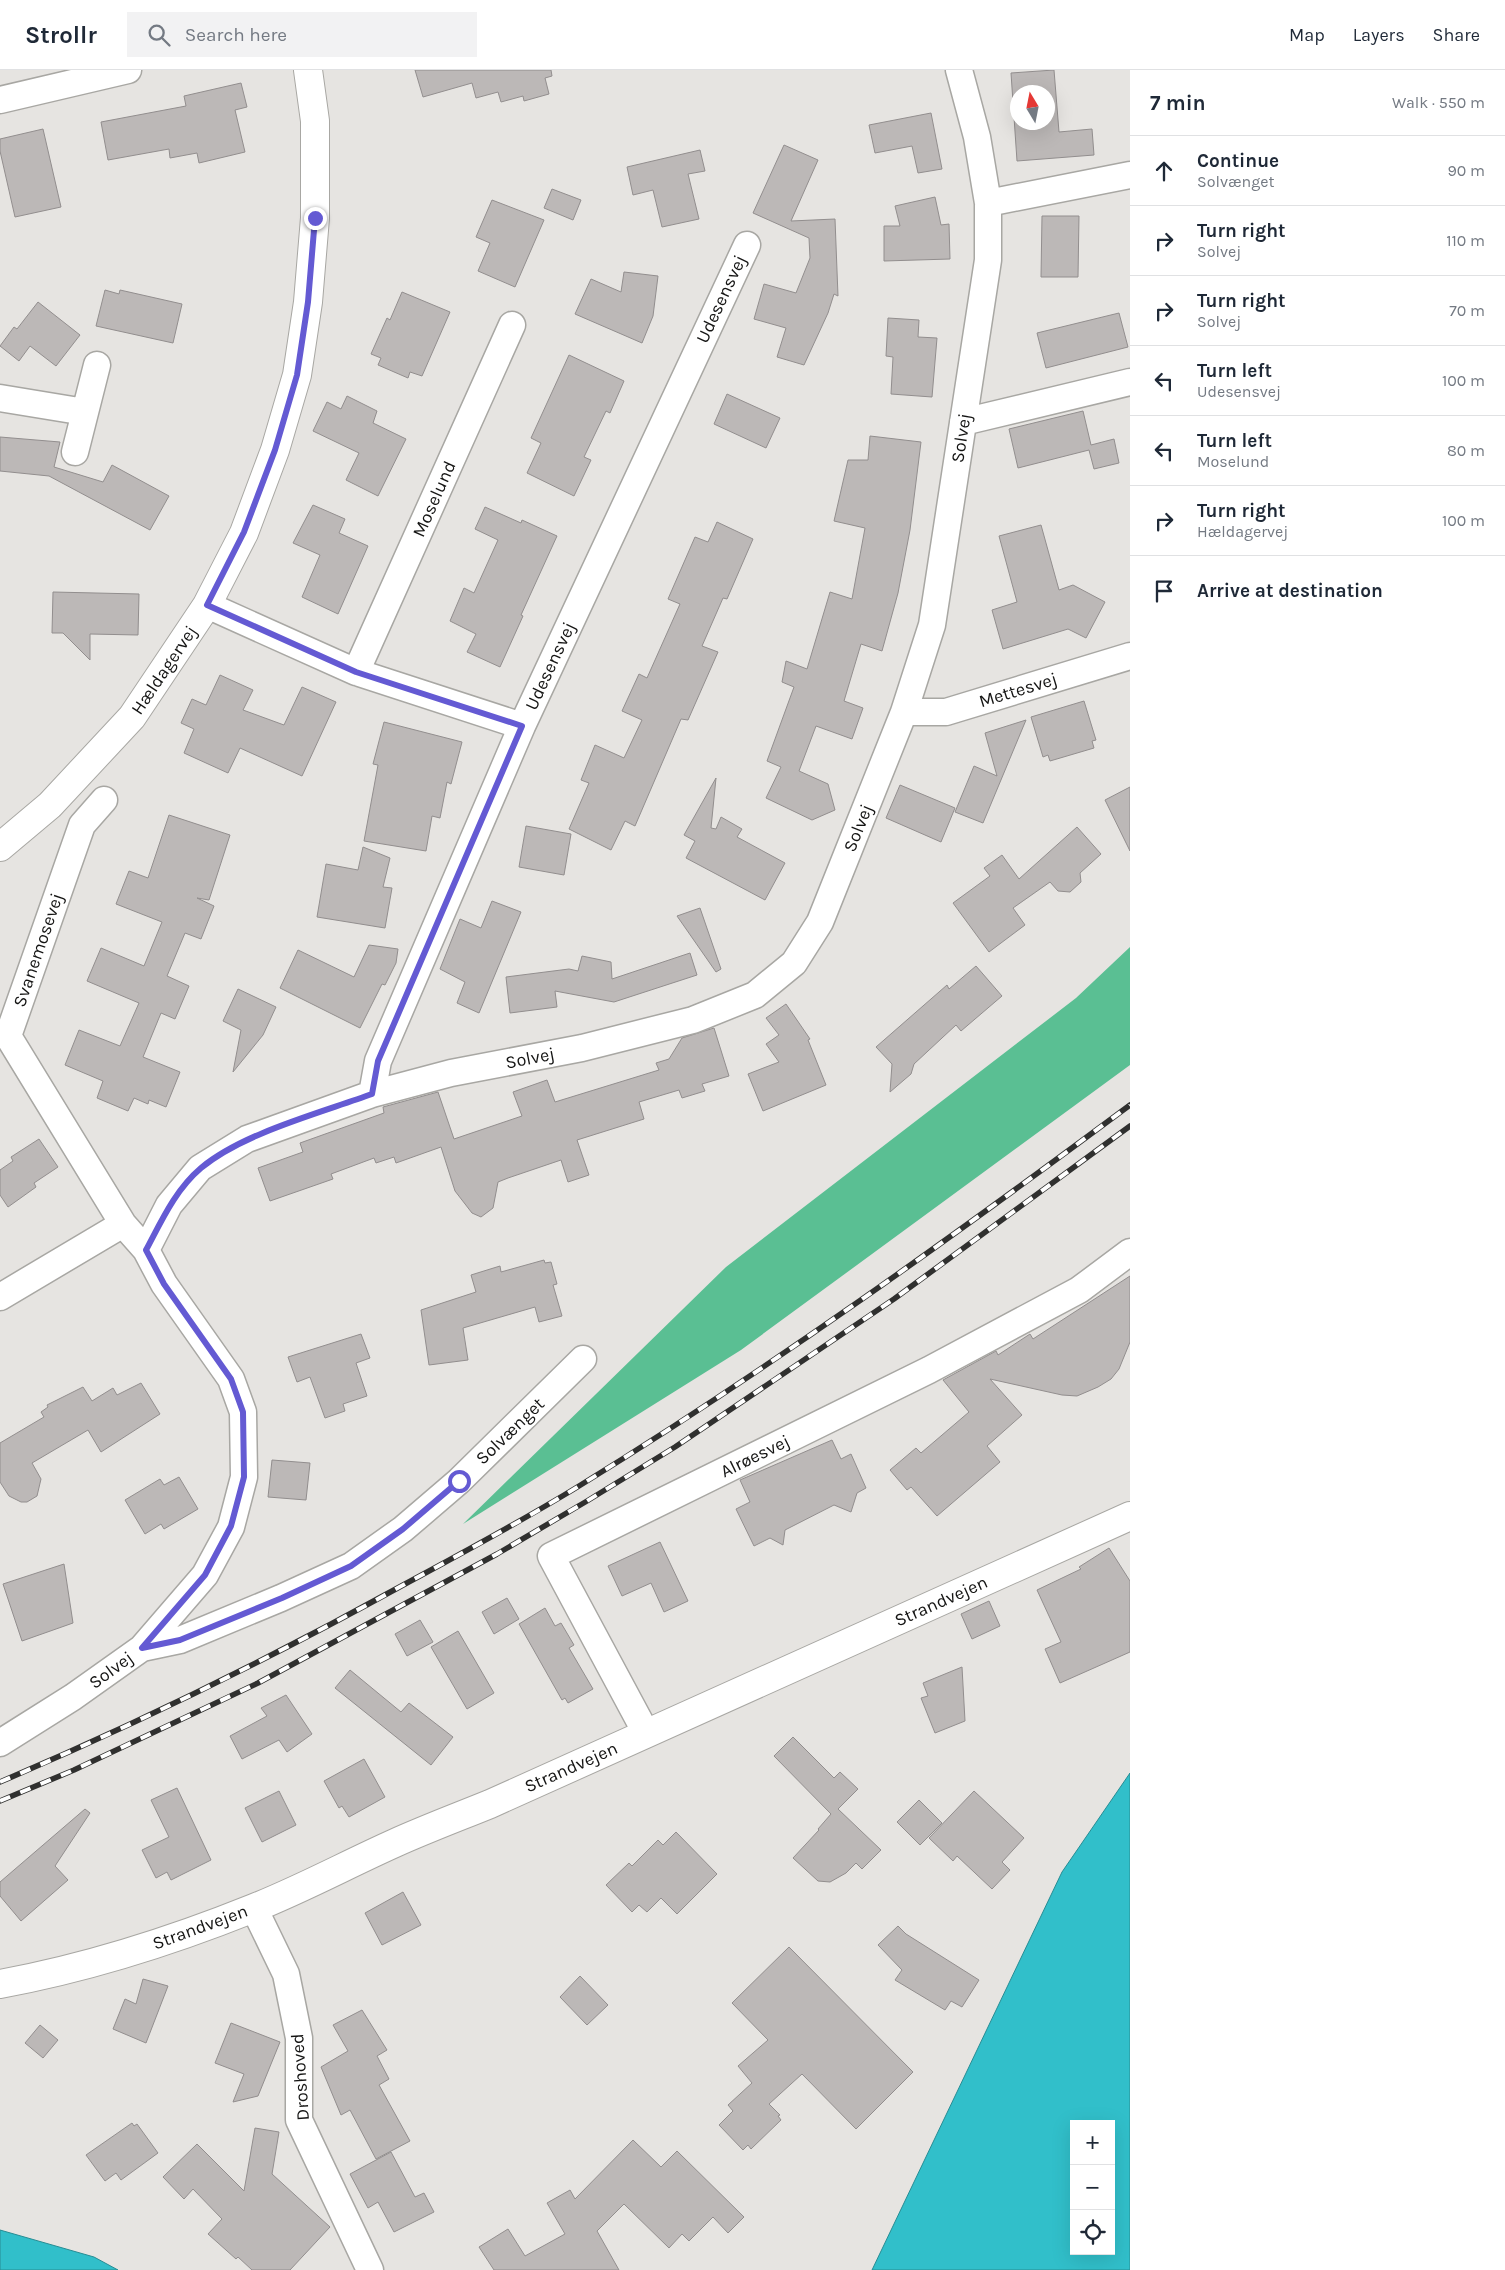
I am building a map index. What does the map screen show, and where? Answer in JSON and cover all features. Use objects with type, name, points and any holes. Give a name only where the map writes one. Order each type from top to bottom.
[{"type":"street","points":[[0,100],[87,75],[128,70]]},
{"type":"street","name":"Hældagervej","points":[[0,847],[50,805],[132,716],[207,605],[244,532],[275,450],[297,375],[308,302],[315,218],[315,121],[308,70]]},
{"type":"street","name":"Solvej","points":[[0,1743],[73,1698],[142,1648],[205,1575],[231,1526],[244,1477],[243,1412],[231,1379],[164,1284],[146,1250],[169,1205],[200,1168],[247,1139],[372,1094],[451,1073],[582,1048],[693,1020],[755,995],[794,963],[820,922],[904,712],[932,625],[988,260],[988,204],[977,137],[958,70]]},
{"type":"street","points":[[988,204],[1130,175]]},
{"type":"street","name":"Udesensvej","points":[[372,1094],[378,1061],[522,726],[747,245]]},
{"type":"street","name":"Moselund","points":[[356,672],[512,326]]},
{"type":"street","points":[[75,452],[98,365]]},
{"type":"street","points":[[963,422],[1130,382]]},
{"type":"street","points":[[0,398],[85,412]]},
{"type":"street","points":[[207,605],[356,672],[522,726]]},
{"type":"street","name":"Mettesvej","points":[[904,712],[946,712],[1130,656]]},
{"type":"street","name":"Svanemosevej","points":[[104,800],[82,825],[8,1036],[123,1224],[146,1250]]},
{"type":"street","points":[[0,1297],[123,1224]]},
{"type":"street","name":"Alrøesvej","points":[[646,1733],[551,1556],[929,1370],[1079,1290],[1130,1252]]},
{"type":"street","name":"Solvænget","points":[[142,1648],[180,1640],[282,1598],[351,1566],[403,1529],[459,1481],[584,1359]]},
{"type":"street","name":"Strandvejen","points":[[0,1984],[46,1975],[99,1961],[172,1939],[254,1908],[330,1875],[395,1843],[490,1804],[1130,1516]]},
{"type":"street","name":"Droshoved","points":[[254,1908],[286,1974],[299,2038],[299,2120],[370,2270]]},
{"type":"green space","points":[[1130,947],[1130,1065],[741,1350],[463,1524],[726,1267],[1076,998]]},
{"type":"water","points":[[1130,1773],[1130,2270],[872,2270],[1062,1872]]},
{"type":"water","points":[[0,2230],[94,2257],[118,2270],[0,2270]]},
{"type":"building","points":[[415,70],[551,70],[552,76],[545,78],[549,94],[524,101],[523,96],[501,102],[498,92],[476,98],[472,83],[423,97]]},
{"type":"building","points":[[1054,70],[1059,132],[1092,129],[1094,155],[1017,161],[1015,130],[1055,130],[1055,85],[1012,85],[1011,73]]},
{"type":"building","points":[[241,83],[247,107],[235,110],[245,152],[199,163],[197,153],[170,158],[169,149],[108,160],[101,122],[186,106],[184,96]]},
{"type":"building","points":[[931,113],[942,169],[918,173],[912,146],[875,153],[869,125]]},
{"type":"building","points":[[43,129],[61,207],[15,217],[0,151],[0,139]]},
{"type":"building","points":[[784,145],[818,160],[791,221],[835,219],[838,296],[834,294],[828,313],[804,365],[777,357],[786,328],[754,319],[764,284],[796,293],[810,258],[809,238],[753,213]]},
{"type":"building","points":[[700,150],[705,171],[688,174],[699,219],[662,227],[653,190],[633,195],[627,167]]},
{"type":"building","points":[[552,189],[581,200],[573,220],[544,208]]},
{"type":"building","points":[[935,197],[941,225],[949,224],[950,259],[884,261],[884,226],[900,226],[895,206]]},
{"type":"building","points":[[492,200],[544,220],[515,287],[478,271],[490,243],[476,237]]},
{"type":"building","points":[[1042,216],[1079,216],[1078,277],[1041,277]]},
{"type":"building","points":[[624,272],[658,276],[653,316],[642,343],[575,314],[591,279],[621,292]]},
{"type":"building","points":[[105,290],[119,294],[120,290],[182,304],[173,343],[96,326]]},
{"type":"building","points":[[402,292],[450,312],[422,376],[410,372],[408,378],[378,365],[381,358],[371,354],[387,318],[390,320]]},
{"type":"building","points":[[38,302],[80,335],[56,366],[30,346],[19,361],[0,346],[14,327],[17,329]]},
{"type":"building","points":[[1119,313],[1128,347],[1046,368],[1037,333]]},
{"type":"building","points":[[888,318],[919,320],[918,337],[937,338],[932,397],[891,394],[893,357],[886,356]]},
{"type":"building","points":[[569,355],[624,381],[610,413],[606,411],[584,457],[591,460],[574,496],[527,473],[541,443],[531,438]]},
{"type":"building","points":[[727,394],[780,418],[766,448],[714,424]]},
{"type":"building","points":[[347,396],[377,411],[373,423],[406,439],[378,496],[346,480],[359,453],[313,431],[327,402],[341,409]]},
{"type":"building","points":[[1083,411],[1091,445],[1114,439],[1119,463],[1094,469],[1089,450],[1018,468],[1009,429]]},
{"type":"building","points":[[870,436],[921,442],[910,530],[898,593],[882,651],[861,644],[844,701],[863,708],[852,739],[816,726],[799,771],[828,784],[835,810],[812,820],[766,798],[781,767],[767,761],[794,687],[782,682],[786,661],[807,669],[830,592],[852,599],[865,528],[834,521],[848,460],[868,460]]},
{"type":"building","points":[[0,437],[60,442],[54,467],[103,482],[112,465],[169,496],[150,530],[49,476],[0,471]]},
{"type":"building","points":[[313,505],[345,519],[339,533],[368,546],[338,614],[302,597],[320,555],[293,543]]},
{"type":"building","points":[[485,507],[521,523],[522,520],[557,536],[500,667],[467,652],[476,634],[450,621],[464,588],[474,593],[498,540],[475,529]]},
{"type":"building","points":[[717,522],[753,539],[727,599],[723,598],[702,646],[718,652],[688,720],[681,719],[635,826],[625,821],[611,850],[569,829],[589,783],[581,780],[595,745],[624,758],[642,720],[622,711],[639,674],[647,678],[680,604],[668,599],[695,537],[708,542]]},
{"type":"building","points":[[1041,525],[1059,590],[1073,585],[1105,602],[1086,638],[1068,629],[1003,649],[992,610],[1017,602],[999,536]]},
{"type":"building","points":[[53,592],[139,594],[138,635],[90,634],[90,660],[63,633],[52,633]]},
{"type":"building","points":[[220,675],[253,690],[243,710],[284,725],[302,687],[336,702],[302,776],[240,748],[228,773],[184,753],[194,729],[181,723],[192,699],[206,705]]},
{"type":"building","points":[[1084,701],[1096,740],[1092,741],[1094,748],[1050,761],[1048,755],[1043,757],[1031,717]]},
{"type":"building","points":[[1026,720],[983,823],[955,812],[974,766],[997,776],[985,733]]},
{"type":"building","points":[[384,722],[462,742],[451,784],[447,782],[440,818],[432,816],[426,851],[364,841],[378,765],[373,764]]},
{"type":"building","points":[[716,778],[711,828],[716,829],[721,817],[742,829],[737,837],[785,863],[765,900],[686,858],[695,841],[684,835]]},
{"type":"building","points":[[900,785],[955,808],[941,842],[886,818]]},
{"type":"building","points":[[1130,787],[1130,851],[1105,800]]},
{"type":"building","points":[[169,815],[230,835],[209,900],[197,898],[214,906],[201,939],[185,933],[167,976],[189,986],[175,1019],[161,1013],[143,1057],[180,1072],[166,1107],[149,1100],[148,1104],[134,1098],[128,1111],[97,1098],[103,1081],[65,1065],[79,1030],[120,1046],[139,1003],[87,981],[101,948],[144,966],[162,922],[116,904],[129,871],[148,878]]},
{"type":"building","points":[[526,826],[571,834],[564,875],[519,867]]},
{"type":"building","points":[[1077,827],[1101,854],[1080,873],[1081,882],[1070,892],[1058,891],[1050,882],[1013,908],[1025,925],[989,952],[953,903],[990,876],[984,868],[1002,855],[1019,879]]},
{"type":"building","points":[[363,847],[390,858],[383,887],[392,888],[385,928],[317,917],[326,864],[358,870]]},
{"type":"building","points":[[492,901],[521,912],[479,1013],[457,1003],[465,982],[440,969],[460,919],[481,928]]},
{"type":"building","points":[[700,908],[721,969],[716,972],[677,916]]},
{"type":"building","points":[[369,945],[398,949],[396,963],[385,985],[382,984],[360,1028],[280,988],[298,950],[354,977]]},
{"type":"building","points":[[690,953],[697,975],[614,1002],[555,991],[557,1007],[510,1013],[506,977],[569,969],[578,971],[582,956],[611,962],[612,979]]},
{"type":"building","points":[[976,966],[1002,996],[961,1031],[956,1025],[914,1064],[911,1074],[890,1092],[892,1064],[876,1047],[947,985],[949,989]]},
{"type":"building","points":[[238,989],[276,1007],[263,1035],[233,1072],[241,1030],[223,1021]]},
{"type":"building","points":[[786,1004],[810,1039],[808,1040],[826,1085],[763,1111],[748,1074],[779,1062],[766,1044],[779,1035],[766,1018]]},
{"type":"building","points":[[714,1028],[729,1076],[702,1084],[705,1091],[682,1098],[679,1090],[639,1102],[644,1119],[577,1140],[589,1175],[568,1182],[561,1160],[498,1182],[493,1208],[481,1217],[472,1213],[455,1191],[441,1147],[396,1163],[394,1157],[376,1163],[374,1158],[331,1174],[333,1179],[270,1201],[258,1168],[303,1152],[300,1143],[384,1113],[383,1107],[438,1092],[454,1139],[522,1116],[513,1092],[547,1080],[555,1102],[659,1070],[656,1063],[669,1059],[682,1038]]},
{"type":"building","points":[[39,1139],[58,1167],[34,1183],[36,1187],[8,1207],[0,1195],[0,1170],[13,1161],[11,1157]]},
{"type":"building","points":[[544,1260],[545,1263],[551,1262],[557,1284],[553,1285],[562,1316],[539,1322],[535,1307],[463,1328],[468,1360],[429,1365],[421,1310],[476,1292],[471,1275],[500,1266],[501,1272]]},
{"type":"building","points":[[1130,1276],[1130,1342],[1119,1369],[1111,1379],[1077,1396],[1062,1395],[990,1379],[1022,1415],[987,1446],[1000,1462],[937,1516],[911,1487],[907,1490],[890,1470],[916,1448],[921,1453],[969,1412],[943,1380],[996,1351],[998,1355],[1030,1334],[1033,1339]]},
{"type":"building","points":[[361,1334],[370,1358],[356,1363],[367,1396],[343,1404],[345,1411],[325,1418],[310,1377],[297,1382],[288,1357]]},
{"type":"building","points":[[141,1383],[160,1414],[101,1452],[88,1430],[32,1463],[41,1479],[37,1496],[27,1502],[21,1502],[9,1496],[0,1482],[0,1443],[44,1417],[41,1412],[48,1407],[47,1405],[83,1387],[92,1401],[113,1388],[117,1395]]},
{"type":"building","points":[[832,1440],[841,1459],[851,1454],[866,1488],[857,1493],[851,1512],[834,1505],[785,1530],[783,1545],[770,1538],[754,1546],[736,1509],[750,1502],[740,1480]]},
{"type":"building","points":[[272,1460],[310,1463],[306,1500],[268,1497]]},
{"type":"building","points":[[179,1477],[198,1509],[164,1529],[161,1524],[145,1534],[125,1500],[160,1479],[164,1485]]},
{"type":"building","points":[[660,1542],[688,1601],[664,1612],[651,1583],[622,1596],[608,1566]]},
{"type":"building","points":[[1109,1548],[1130,1581],[1130,1652],[1060,1683],[1045,1649],[1061,1642],[1037,1590],[1081,1569],[1079,1567]]},
{"type":"building","points":[[64,1564],[73,1623],[22,1641],[3,1584]]},
{"type":"building","points":[[507,1598],[519,1619],[494,1634],[482,1612]]},
{"type":"building","points":[[989,1601],[1000,1626],[972,1639],[961,1614]]},
{"type":"building","points":[[545,1608],[555,1626],[561,1623],[574,1645],[569,1648],[593,1689],[568,1703],[565,1698],[562,1700],[519,1624]]},
{"type":"building","points":[[420,1620],[433,1642],[407,1656],[395,1634]]},
{"type":"building","points":[[458,1631],[494,1693],[467,1709],[431,1647]]},
{"type":"building","points":[[962,1667],[965,1721],[935,1733],[921,1698],[928,1696],[923,1683]]},
{"type":"building","points":[[350,1670],[401,1712],[409,1703],[453,1737],[431,1765],[335,1688]]},
{"type":"building","points":[[286,1695],[312,1734],[287,1752],[279,1740],[242,1759],[230,1736],[267,1716],[261,1708]]},
{"type":"building","points":[[793,1737],[834,1778],[840,1772],[858,1789],[838,1809],[881,1850],[862,1869],[856,1863],[846,1873],[830,1882],[818,1881],[793,1858],[831,1814],[774,1756]]},
{"type":"building","points":[[364,1759],[385,1797],[349,1817],[342,1806],[339,1808],[324,1781]]},
{"type":"building","points":[[177,1788],[211,1860],[171,1880],[167,1872],[156,1878],[142,1850],[169,1837],[151,1800]]},
{"type":"building","points":[[279,1791],[296,1825],[262,1842],[245,1808]]},
{"type":"building","points":[[974,1791],[1024,1838],[1002,1862],[1010,1870],[992,1889],[957,1856],[953,1861],[929,1838]]},
{"type":"building","points":[[919,1800],[942,1823],[920,1845],[897,1822]]},
{"type":"building","points":[[85,1809],[90,1813],[55,1866],[68,1880],[21,1921],[0,1896],[0,1882]]},
{"type":"building","points":[[676,1832],[717,1874],[677,1914],[661,1898],[647,1912],[639,1905],[632,1912],[606,1885],[629,1863],[632,1866],[658,1840],[663,1845]]},
{"type":"building","points":[[403,1892],[421,1925],[382,1945],[365,1913]]},
{"type":"building","points":[[898,1926],[906,1934],[979,1980],[962,2007],[951,2001],[945,2010],[895,1980],[902,1970],[878,1945]]},
{"type":"building","points":[[789,1947],[913,2072],[856,2129],[802,2074],[769,2104],[780,2115],[778,2116],[781,2120],[751,2149],[748,2145],[743,2150],[719,2125],[733,2111],[728,2105],[752,2083],[738,2066],[768,2040],[732,2003]]},
{"type":"building","points":[[580,1976],[608,2005],[587,2025],[560,1997]]},
{"type":"building","points":[[143,1979],[168,1986],[146,2043],[113,2029],[125,1999],[136,2004]]},
{"type":"building","points":[[362,2010],[387,2050],[377,2056],[389,2079],[379,2085],[410,2141],[376,2159],[350,2110],[341,2115],[321,2067],[348,2051],[333,2025]]},
{"type":"building","points":[[231,2023],[280,2042],[258,2096],[233,2102],[244,2074],[215,2063]]},
{"type":"building","points":[[40,2025],[58,2040],[43,2058],[25,2043]]},
{"type":"building","points":[[132,2123],[134,2126],[137,2124],[158,2153],[121,2180],[116,2173],[105,2181],[86,2155]]},
{"type":"building","points":[[255,2128],[279,2132],[272,2174],[330,2227],[290,2270],[252,2270],[238,2257],[236,2259],[208,2234],[222,2219],[193,2189],[184,2199],[163,2177],[197,2144],[244,2191]]},
{"type":"building","points":[[633,2140],[661,2167],[677,2151],[744,2217],[728,2233],[713,2217],[689,2241],[682,2234],[669,2248],[624,2204],[597,2231],[619,2270],[494,2270],[479,2247],[508,2229],[525,2256],[565,2234],[547,2203],[570,2190],[575,2199]]},
{"type":"building","points":[[391,2152],[415,2197],[424,2193],[434,2212],[394,2232],[378,2202],[368,2208],[350,2174]]},
{"type":"railway","points":[[0,1782],[154,1713],[255,1663],[355,1611],[558,1499],[720,1396],[859,1302],[1130,1105]]},
{"type":"railway","points":[[0,1801],[74,1770],[258,1683],[497,1554],[587,1501],[675,1447],[894,1299],[1130,1126]]},
{"type":"route","points":[[315,218],[308,302],[297,375],[275,450],[244,532],[207,605],[356,672],[522,726],[378,1061],[372,1094],[247,1139],[200,1168],[169,1205],[146,1250],[164,1284],[231,1379],[243,1412],[244,1477],[231,1526],[205,1575],[142,1648],[180,1640],[282,1598],[351,1566],[403,1529],[459,1481]]}]
